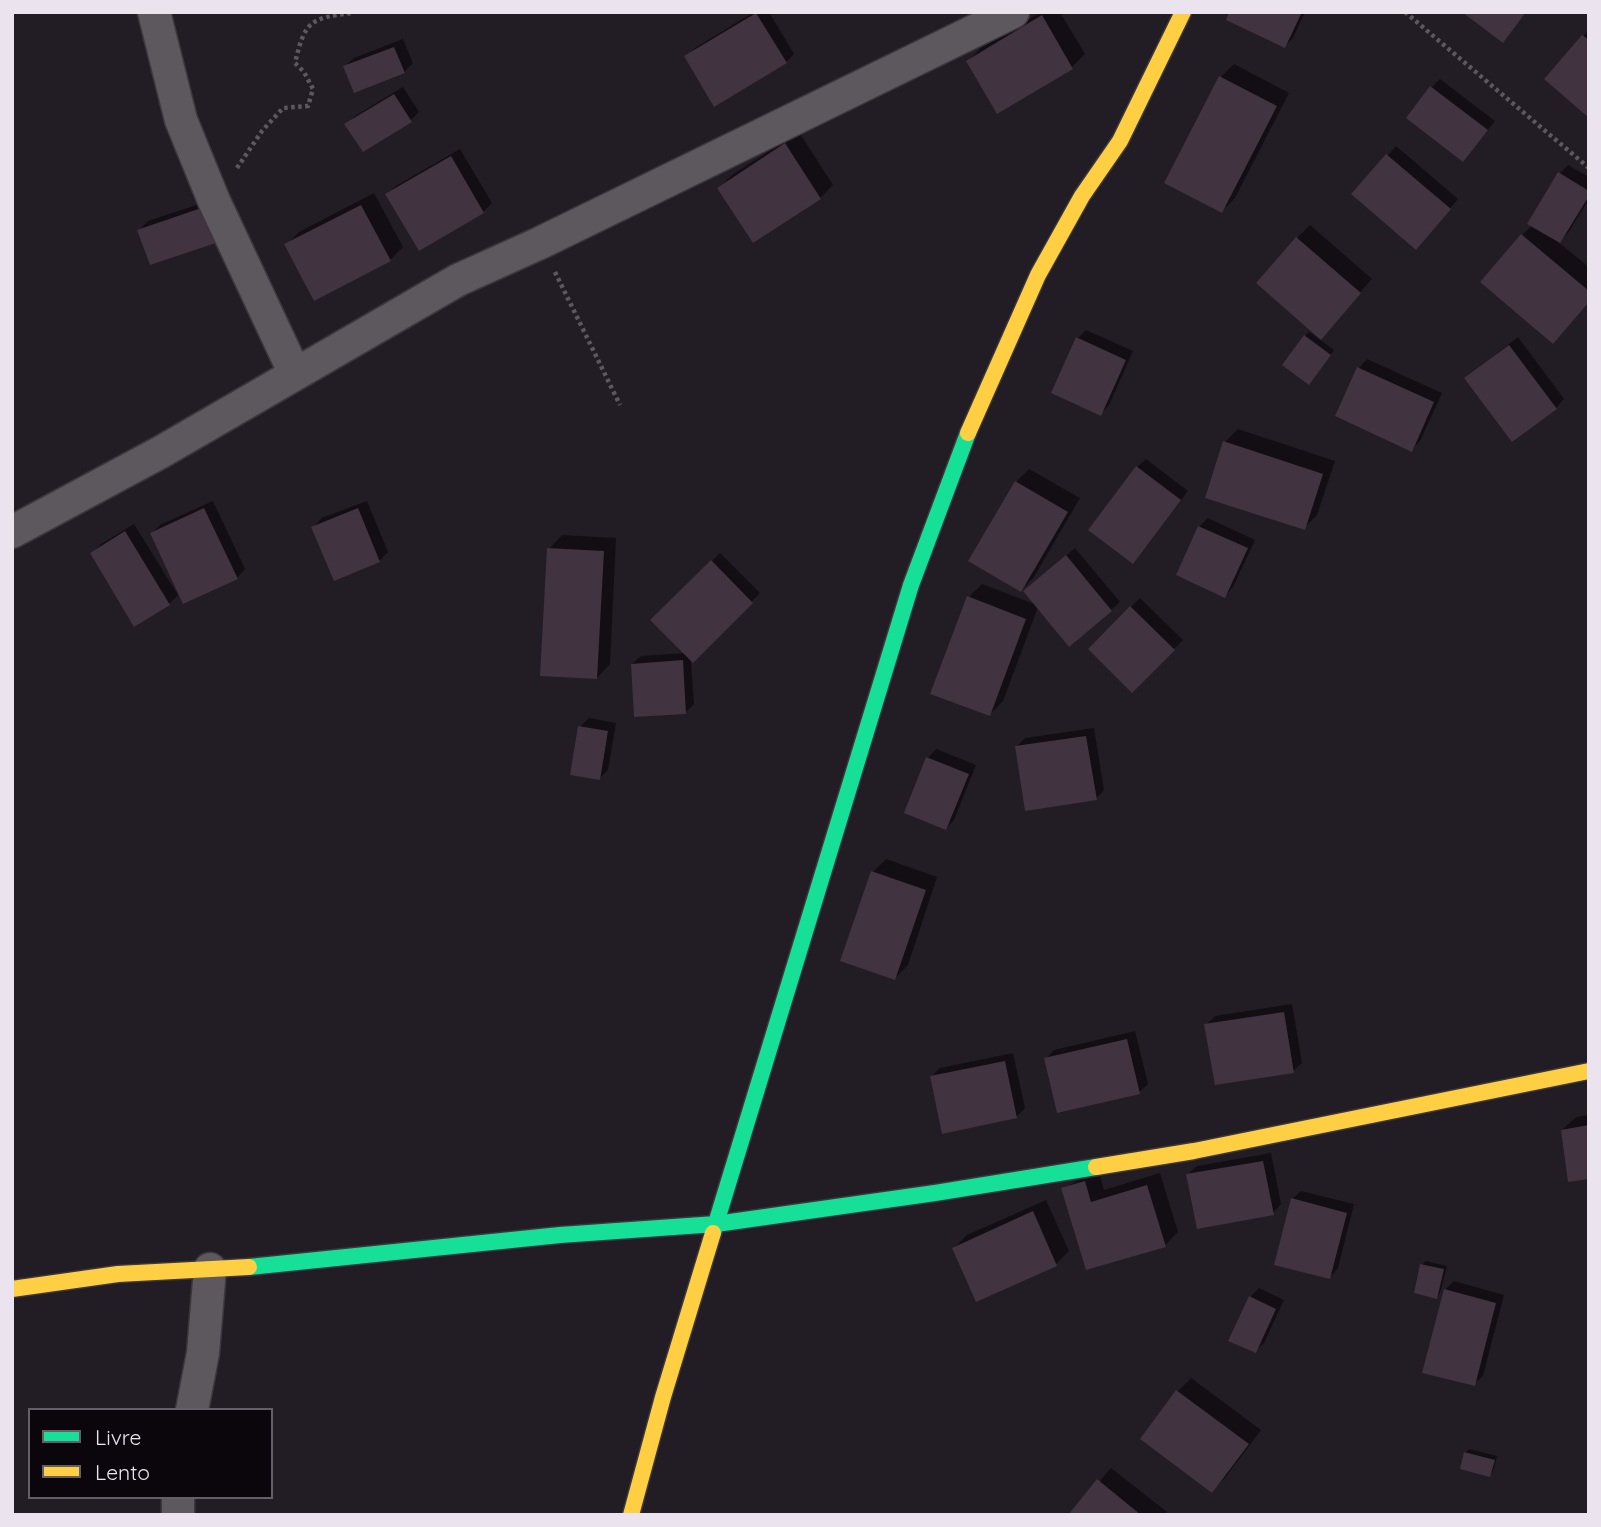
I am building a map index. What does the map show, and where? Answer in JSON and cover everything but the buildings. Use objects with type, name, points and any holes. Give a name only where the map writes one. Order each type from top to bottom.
[{"type":"street","points":[[154,12],[181,120],[214,201],[295,374]]},
{"type":"street","points":[[12,532],[161,452],[458,280],[540,243],[1013,12]]},
{"type":"street","points":[[631,1515],[663,1397],[911,584],[975,412],[1038,275],[1082,196],[1120,141],[1183,12]]},
{"type":"street","points":[[12,1289],[118,1274],[365,1257],[559,1235],[716,1224],[935,1193],[1194,1151],[1589,1071]]},
{"type":"street","points":[[192,1408],[203,1353],[210,1269]]},
{"type":"path","points":[[1405,12],[1589,168]]},
{"type":"path","points":[[214,201],[262,131],[283,108],[308,106],[313,89],[304,72],[295,63],[302,34],[321,16],[352,13]]},
{"type":"path","points":[[540,243],[620,405]]},
{"type":"traffic: fast","points":[[713,1233],[911,585],[968,433]]},
{"type":"traffic: fast","points":[[249,1267],[560,1235],[716,1224],[1096,1167]]},
{"type":"traffic: slow","points":[[968,433],[1038,275],[1082,196],[1120,141],[1183,12]]},
{"type":"traffic: slow","points":[[1096,1167],[1194,1151],[1589,1071]]},
{"type":"traffic: slow","points":[[631,1515],[663,1397],[713,1233]]},
{"type":"traffic: slow","points":[[12,1289],[118,1274],[249,1267]]}]
